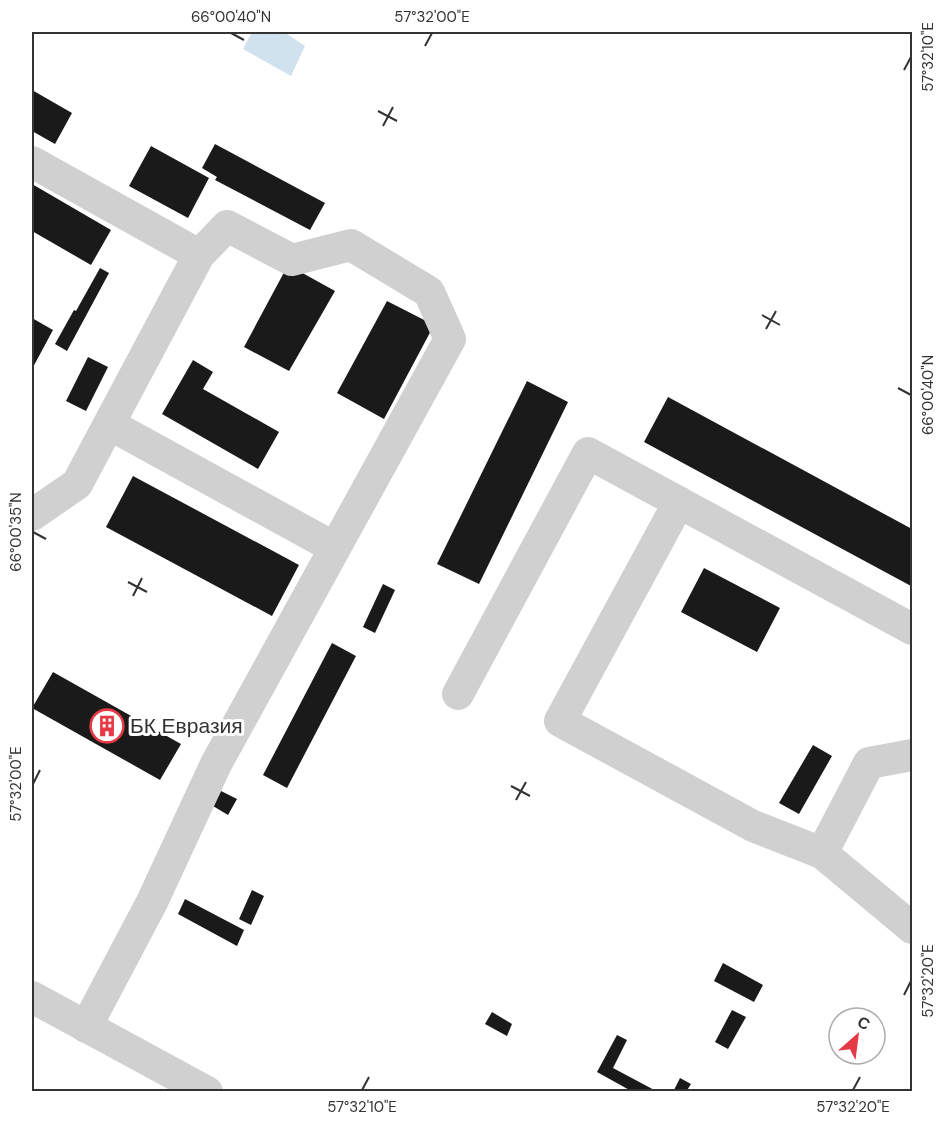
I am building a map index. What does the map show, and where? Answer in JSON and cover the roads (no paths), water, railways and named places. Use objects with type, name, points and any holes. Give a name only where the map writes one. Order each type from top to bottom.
[{"type":"street","points":[[32,162],[200,255]]},
{"type":"street","points":[[32,515],[77,484],[200,255],[227,225],[292,260],[351,245],[429,292],[450,339],[216,764],[152,902],[86,1027]]},
{"type":"street","points":[[109,424],[335,548]]},
{"type":"street","points":[[458,694],[588,453],[912,629]]},
{"type":"street","points":[[679,502],[560,721],[753,826],[822,853],[912,928]]},
{"type":"street","points":[[822,853],[869,763],[912,755]]},
{"type":"street","points":[[32,997],[207,1092]]},
{"type":"water","points":[[252,32],[284,32],[305,46],[291,76],[243,49]]},
{"type":"place","name":"БК Евразия","points":[[107,726]]}]
